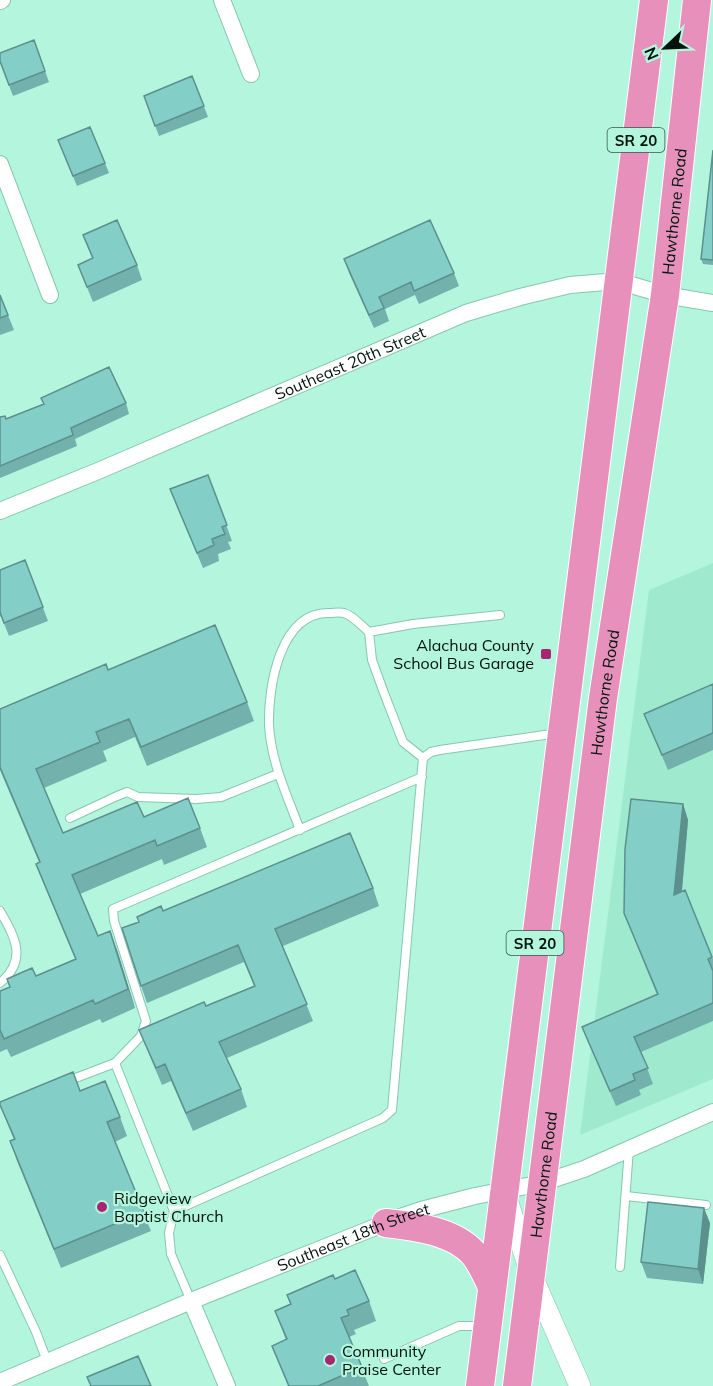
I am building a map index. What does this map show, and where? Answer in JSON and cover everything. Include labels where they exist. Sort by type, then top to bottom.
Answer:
[{"type":"highway","name":"SR 20","points":[[480,1386],[654,0]]},
{"type":"highway","name":"Hawthorne Road","points":[[517,1386],[603,698],[665,295],[697,0]]},
{"type":"highway","points":[[386,1223],[433,1230],[451,1238],[474,1254],[492,1287]]},
{"type":"street","points":[[222,0],[251,74]]},
{"type":"street","points":[[0,164],[50,295]]},
{"type":"street","name":"Southeast 20th Street","points":[[0,511],[466,313],[520,297],[570,285],[618,281],[665,295],[713,303]]},
{"type":"street","name":"Southeast 18th Street","points":[[0,1382],[190,1301],[386,1223],[421,1210],[475,1196],[542,1183],[584,1169],[713,1112]]},
{"type":"street","points":[[504,1191],[531,1274],[580,1386]]},
{"type":"street","points":[[190,1301],[227,1386]]},
{"type":"lane","points":[[300,830],[275,765],[269,725],[271,688],[276,665],[288,639],[302,621],[321,612],[345,613],[369,632],[372,660],[400,736],[403,742],[423,758]]},
{"type":"lane","points":[[369,632],[413,624],[500,615]]},
{"type":"lane","points":[[423,758],[431,752],[440,750],[562,733]]},
{"type":"lane","points":[[174,1211],[382,1118],[392,1110],[423,758]]},
{"type":"lane","points":[[70,818],[127,792],[138,797],[196,799],[221,797],[278,774]]},
{"type":"lane","points":[[52,1086],[115,1063],[141,1036],[146,1021],[114,921],[114,909],[422,777]]},
{"type":"lane","points":[[0,911],[10,927],[18,952],[10,975],[0,983]]},
{"type":"lane","points":[[115,1063],[174,1211],[169,1233],[171,1254],[190,1301]]},
{"type":"lane","points":[[620,1267],[629,1149]]},
{"type":"lane","points":[[626,1196],[706,1205]]},
{"type":"lane","points":[[0,1255],[47,1361]]},
{"type":"lane","points":[[384,1359],[459,1326],[487,1326]]},
{"type":"shaded area","points":[[713,563],[713,1079],[580,1135],[649,590]]},
{"type":"building","points":[[34,40],[45,71],[9,85],[0,61],[0,53]]},
{"type":"building","points":[[192,76],[204,106],[155,126],[144,96]]},
{"type":"building","points":[[90,127],[105,163],[73,176],[58,140]]},
{"type":"building","points":[[713,150],[713,260],[701,259]]},
{"type":"building","points":[[117,220],[137,265],[87,287],[78,265],[93,258],[83,235]]},
{"type":"building","points":[[430,220],[454,273],[414,291],[411,282],[379,297],[384,308],[369,315],[344,259]]},
{"type":"building","points":[[0,295],[8,315],[0,318]]},
{"type":"building","points":[[109,367],[126,403],[71,428],[73,435],[0,466],[0,417],[5,416],[6,419],[44,404],[41,398]]},
{"type":"building","points":[[208,475],[227,525],[222,527],[225,534],[212,539],[214,545],[197,553],[170,489]]},
{"type":"building","points":[[25,560],[43,607],[4,623],[0,612],[0,570]]},
{"type":"building","points":[[215,625],[247,702],[141,747],[129,719],[96,732],[100,742],[36,769],[63,833],[137,802],[144,817],[188,798],[200,828],[157,846],[155,840],[72,875],[98,936],[110,931],[128,989],[95,1004],[93,1000],[4,1039],[0,1030],[0,991],[10,987],[7,979],[32,968],[36,976],[76,959],[36,864],[40,862],[0,767],[0,709],[106,664],[108,670]]},
{"type":"building","points":[[713,684],[713,733],[662,755],[644,714]]},
{"type":"building","points":[[631,799],[683,804],[674,895],[685,890],[712,957],[708,959],[713,971],[713,1003],[634,1037],[648,1068],[633,1074],[635,1080],[610,1091],[582,1027],[658,994],[624,913],[625,849]]},
{"type":"building","points":[[350,833],[373,888],[275,929],[307,1004],[219,1042],[241,1089],[186,1113],[165,1064],[156,1068],[139,1030],[204,1002],[206,1006],[255,986],[238,945],[141,986],[122,928],[139,922],[137,917],[161,906],[163,911]]},
{"type":"building","points":[[73,1072],[80,1091],[105,1081],[120,1117],[107,1122],[144,1212],[54,1249],[10,1141],[15,1139],[0,1102]]},
{"type":"building","points":[[648,1202],[704,1208],[698,1269],[641,1262]]},
{"type":"building","points":[[355,1270],[369,1301],[347,1310],[349,1315],[341,1318],[362,1367],[318,1386],[289,1386],[272,1346],[287,1339],[275,1311],[291,1304],[287,1295],[333,1275],[335,1279]]},
{"type":"building","points":[[138,1356],[151,1386],[91,1386],[87,1377]]},
{"type":"place","name":"Alachua County School Bus Garage","points":[[546,654]]},
{"type":"place","name":"Ridgeview Baptist Church","points":[[102,1207]]},
{"type":"place","name":"Community Praise Center","points":[[330,1360]]}]
